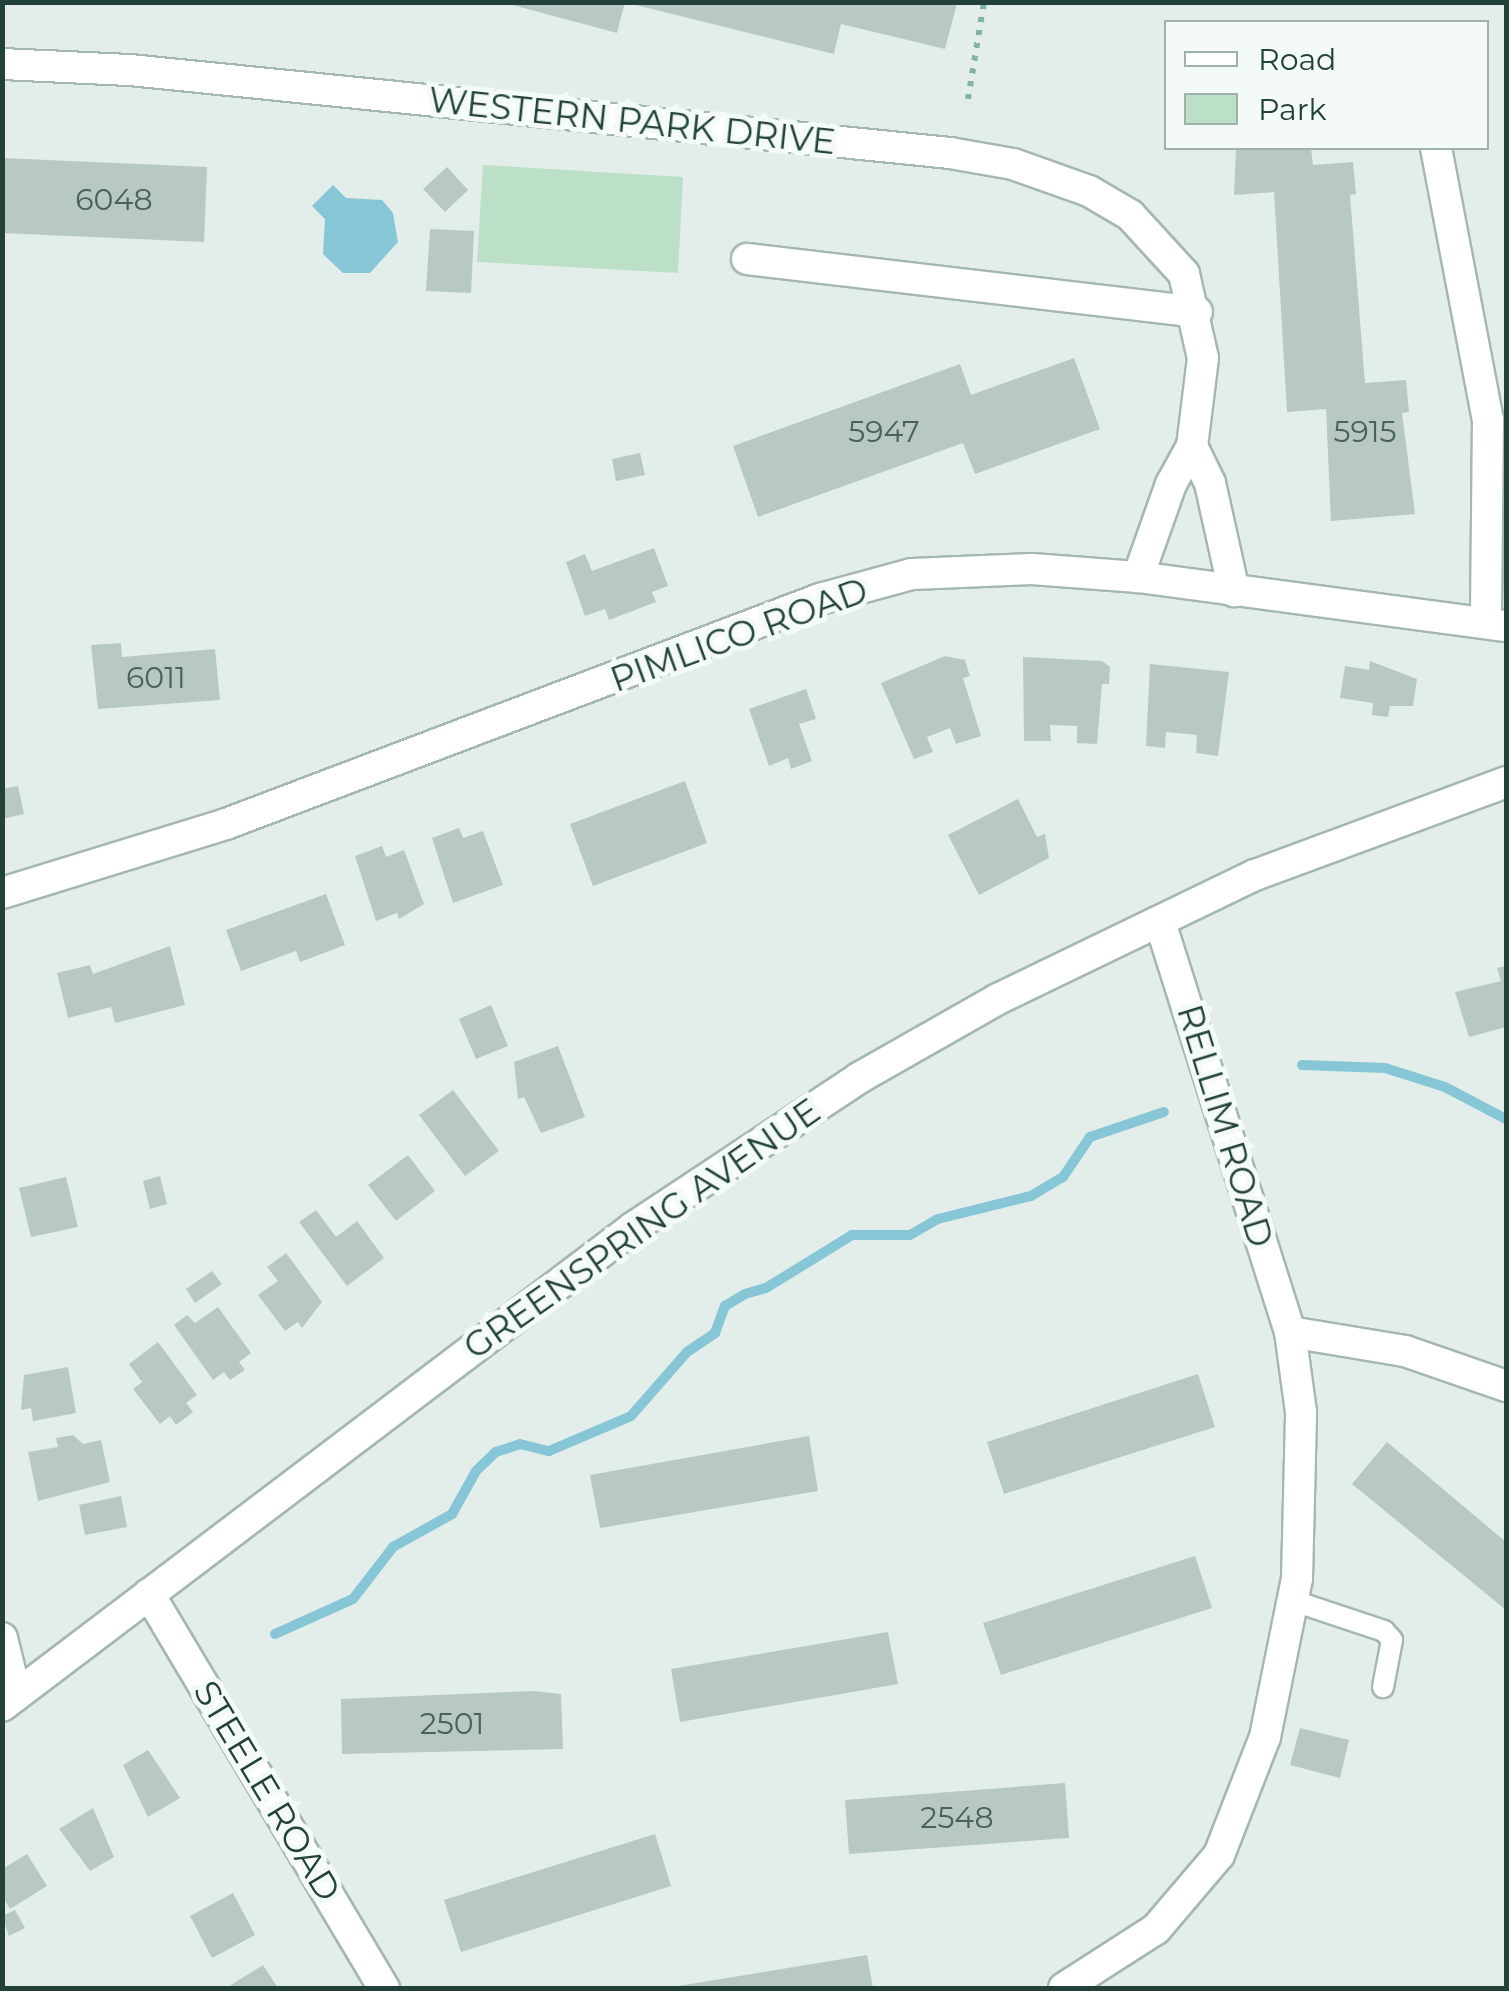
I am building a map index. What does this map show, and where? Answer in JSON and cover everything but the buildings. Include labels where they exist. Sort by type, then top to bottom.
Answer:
[{"type":"street","name":"WESTERN PARK DRIVE","points":[[2,64],[130,70],[990,159],[1066,180],[1130,216],[1184,274],[1197,312],[1203,358],[1192,446],[1171,484],[1138,577]]},
{"type":"street","points":[[1436,150],[1488,420],[1496,624]]},
{"type":"street","points":[[747,259],[1197,312]]},
{"type":"street","points":[[1192,446],[1210,482],[1234,591]]},
{"type":"street","name":"PIMLICO ROAD","points":[[2,893],[226,824],[820,599],[912,574],[1032,569],[1138,577],[1496,624]]},
{"type":"street","name":"GREENSPRING AVENUE","points":[[9,1701],[738,1153],[998,999],[1160,920],[1366,829],[1506,782]]},
{"type":"street","name":"RELLIM ROAD","points":[[1064,1988],[1156,1929],[1219,1855],[1265,1736],[1294,1601],[1303,1476],[1290,1332],[1160,920]]},
{"type":"street","points":[[1290,1332],[1405,1351],[1506,1386]]},
{"type":"street","name":"STEELE ROAD","points":[[149,1594],[384,1988]]},
{"type":"street","points":[[2,1638],[9,1701]]},
{"type":"lane","points":[[1294,1601],[1384,1631],[1392,1640],[1383,1686]]},
{"type":"path","points":[[968,99],[984,2]]},
{"type":"green space","points":[[483,165],[683,177],[678,273],[477,262]]},
{"type":"water","points":[[333,185],[346,198],[382,200],[393,213],[398,242],[370,273],[343,273],[323,254],[325,219],[312,206]]},
{"type":"waterway","points":[[1302,1065],[1385,1068],[1445,1087],[1506,1119]]},
{"type":"waterway","points":[[275,1634],[353,1599],[393,1547],[452,1514],[476,1471],[496,1452],[520,1444],[549,1451],[631,1416],[687,1352],[715,1333],[725,1306],[745,1294],[766,1288],[852,1235],[910,1235],[938,1219],[1031,1196],[1063,1177],[1090,1137],[1164,1112]]}]
